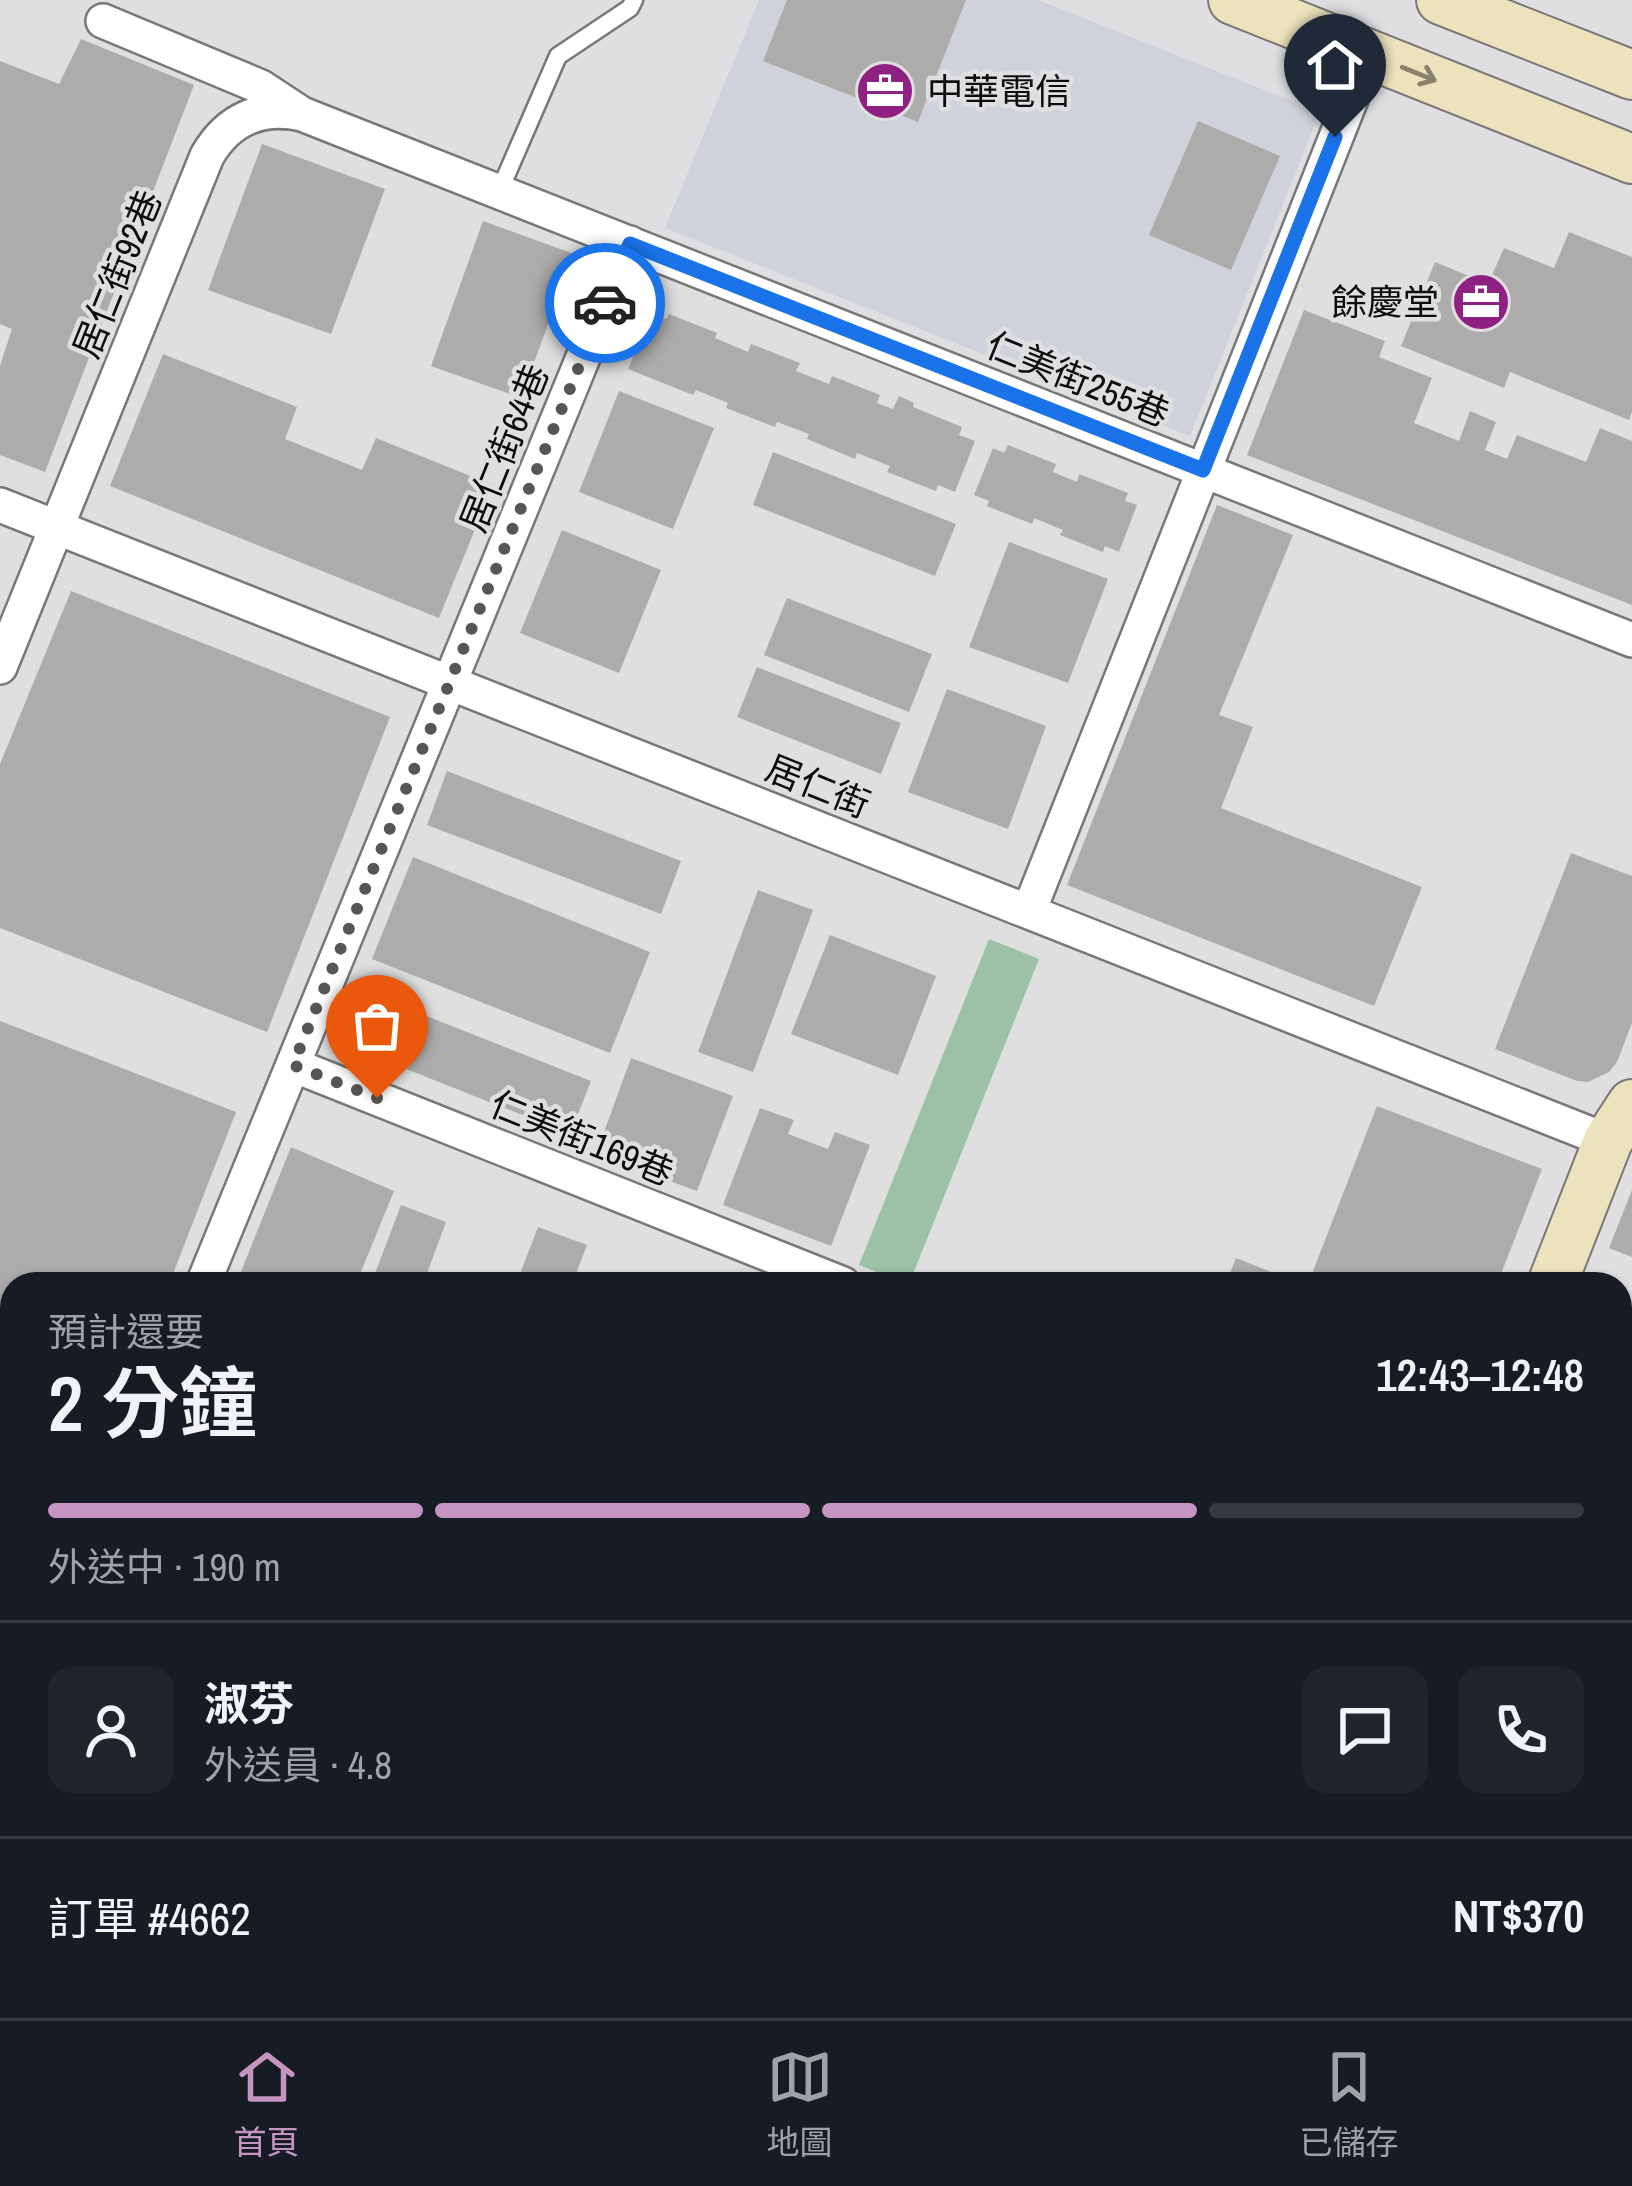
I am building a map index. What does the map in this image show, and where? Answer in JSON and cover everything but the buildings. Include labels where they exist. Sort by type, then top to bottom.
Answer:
[{"type":"street","points":[[1233,0],[1632,159]]},
{"type":"street","points":[[1441,0],[1630,67]]},
{"type":"street","name":"居仁街92巷","points":[[103,21],[261,87],[302,114],[630,244]]},
{"type":"street","points":[[1029,911],[1369,54]]},
{"type":"street","name":"居仁街92巷","points":[[0,667],[215,141],[254,114],[269,110],[302,114]]},
{"type":"street","name":"仁美街255巷","points":[[630,244],[1632,640]]},
{"type":"street","name":"居仁街64巷","points":[[208,1272],[630,244]]},
{"type":"street","name":"居仁街","points":[[0,505],[1029,911],[1620,1122]]},
{"type":"street","name":"仁美街169巷","points":[[293,1065],[813,1272]]},
{"type":"street","points":[[1557,1272],[1620,1122]]},
{"type":"lane","points":[[499,192],[559,56],[630,8],[634,0]]},
{"type":"shaded area","points":[[759,0],[1038,0],[1320,112],[1190,436],[665,228]]},
{"type":"green space","points":[[989,939],[1039,959],[914,1272],[876,1272],[859,1265]]},
{"type":"way so far","points":[[377,1098],[293,1065],[605,303]]},
{"type":"place","name":"中華電信","points":[[885,91]]},
{"type":"place","name":"餘慶堂","points":[[1481,302]]},
{"type":"route","points":[[605,303],[630,244],[1203,470],[1335,137]]}]
